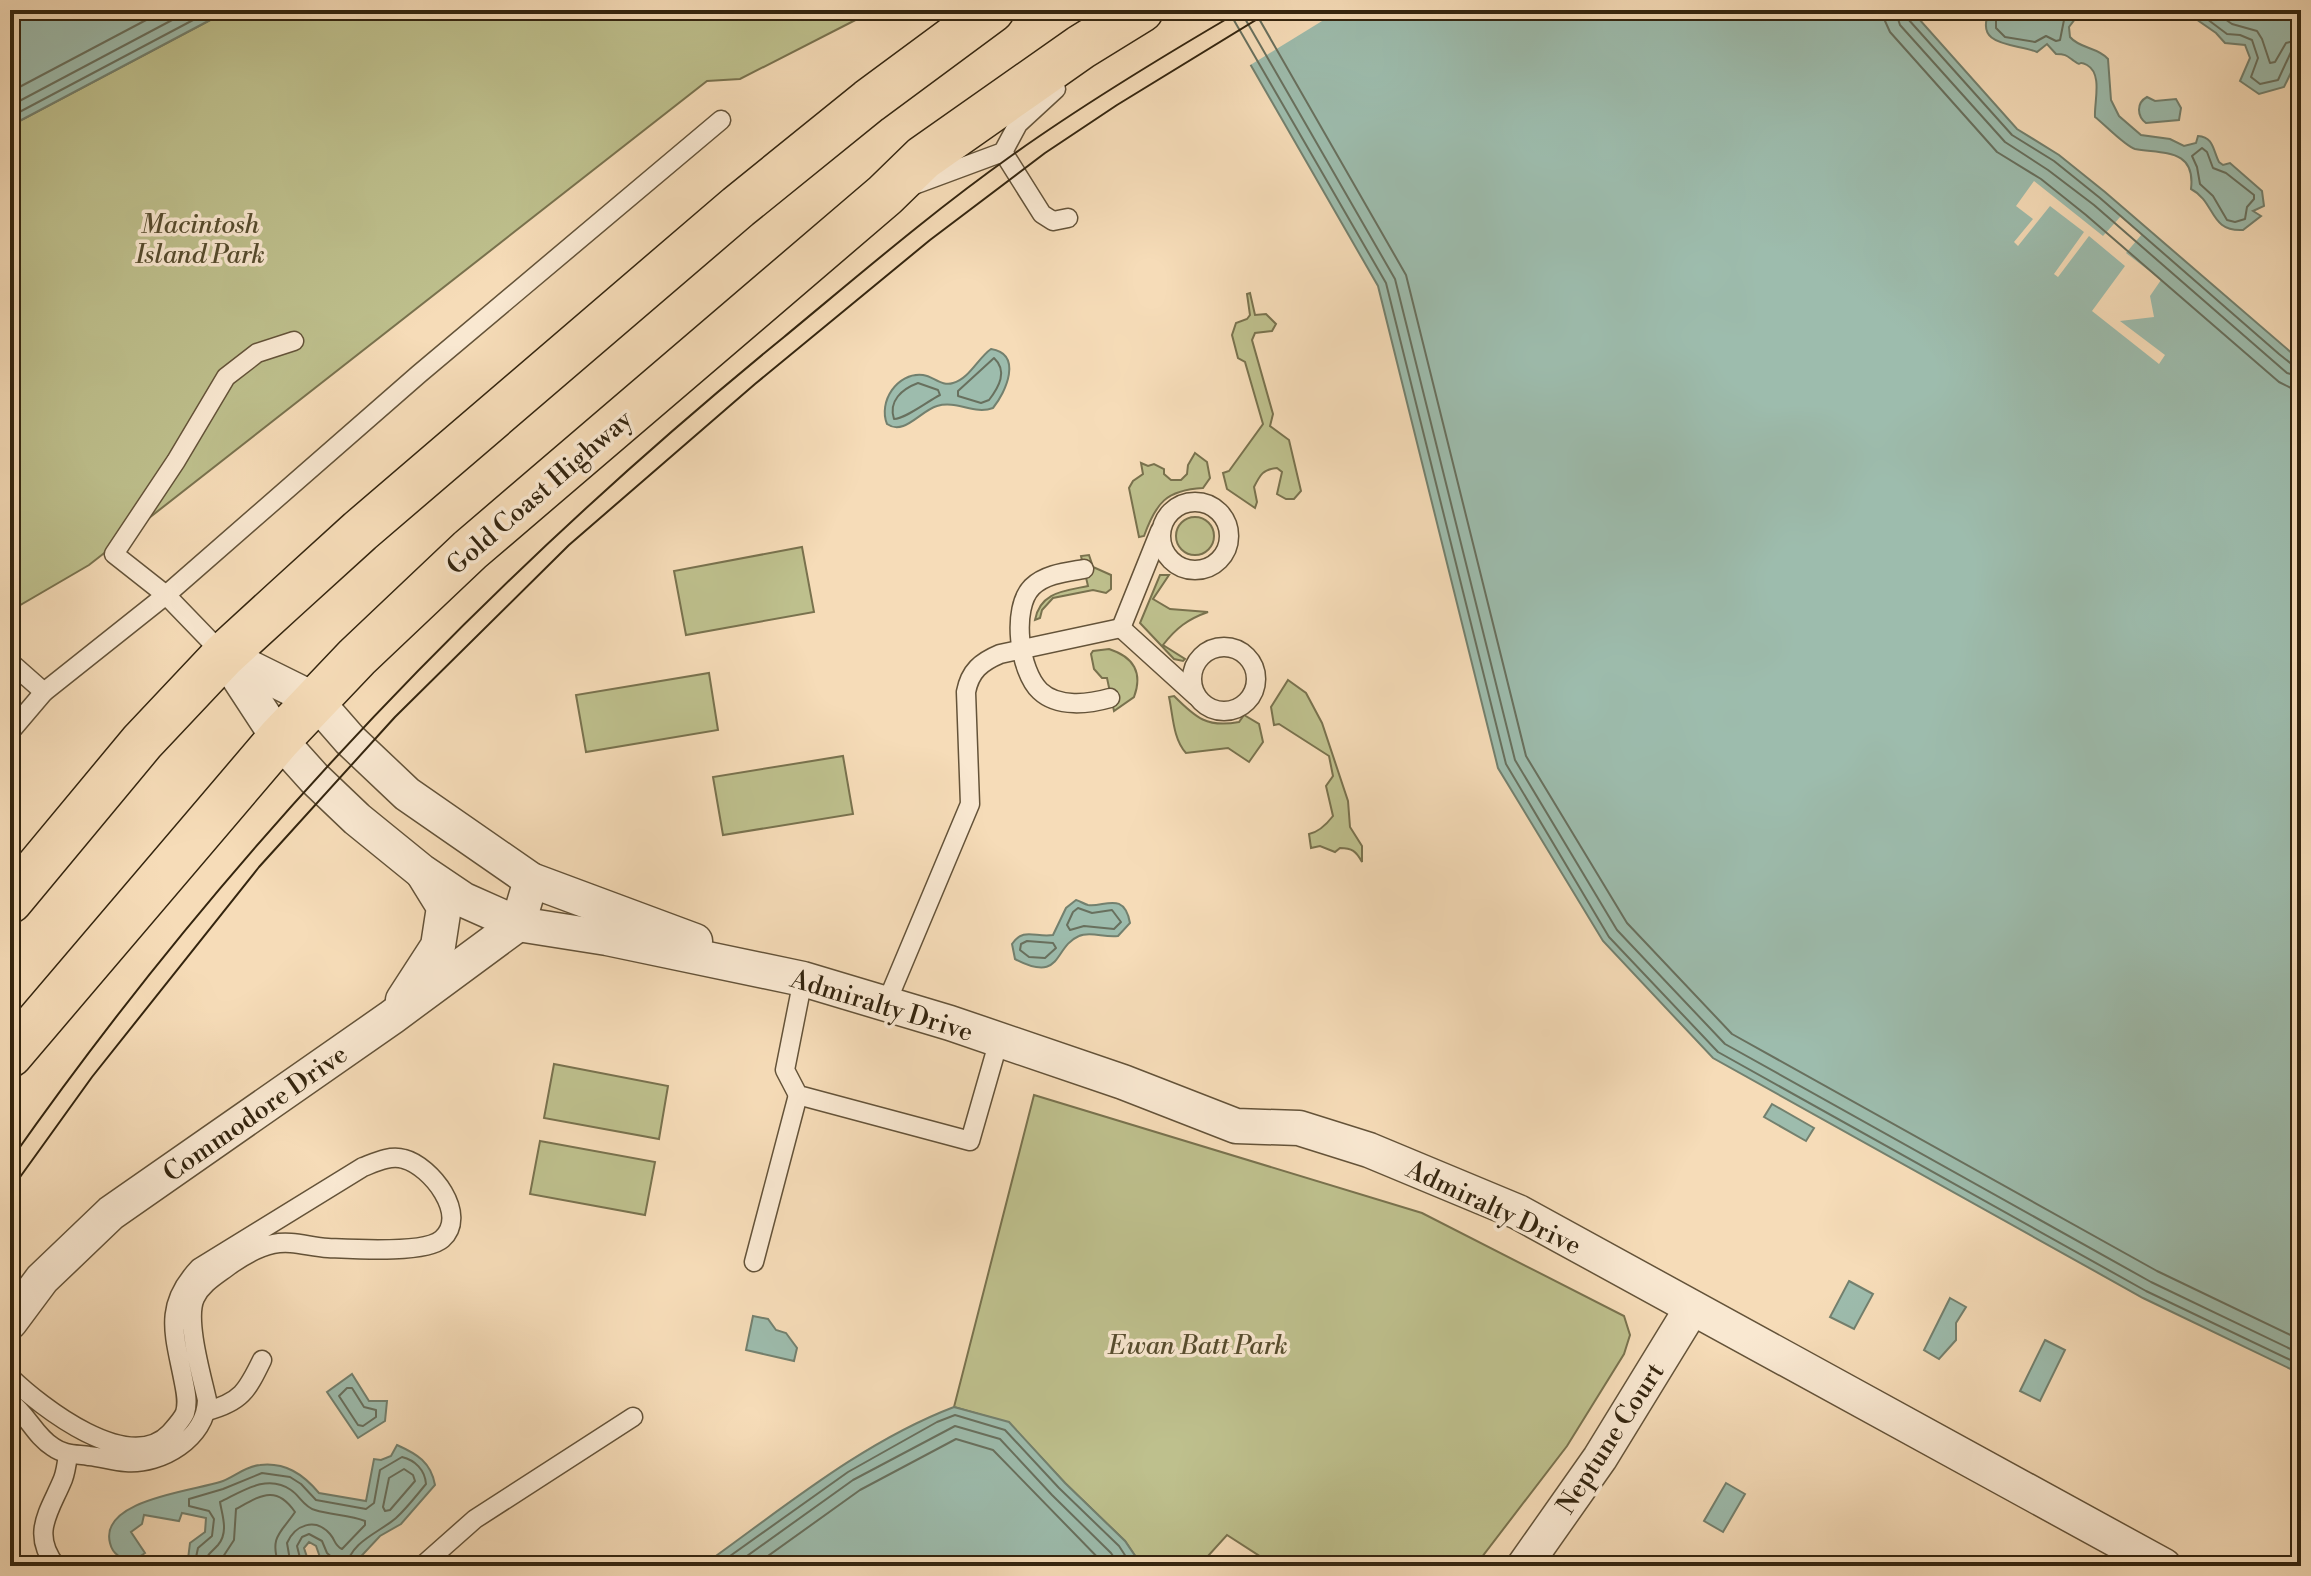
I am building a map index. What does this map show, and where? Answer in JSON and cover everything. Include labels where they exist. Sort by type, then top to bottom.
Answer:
[{"type":"highway","points":[[10,901],[142,742],[224,655],[360,531],[738,207],[869,101],[992,10]]},
{"type":"highway","name":"Gold Coast Highway","points":[[10,1055],[279,739],[315,700],[470,550],[885,195],[923,158],[1081,47],[1141,10]]},
{"type":"street","points":[[224,655],[315,700]]},
{"type":"street","name":"Admiralty Drive","points":[[224,655],[279,739],[343,807],[421,871],[464,900],[518,924],[607,938],[789,976],[999,1040],[1123,1082],[1236,1126],[1299,1128],[1369,1150],[1518,1212],[2164,1566]]},
{"type":"street","name":"Admiralty Drive","points":[[315,700],[350,740],[407,794],[531,880],[789,976]]},
{"type":"street","points":[[392,1017],[438,946],[444,907],[421,871]]},
{"type":"street","points":[[518,924],[531,880]]},
{"type":"street","name":"Commodore Drive","points":[[10,1322],[42,1279],[111,1213],[392,1017],[518,924]]},
{"type":"street","name":"Neptune Court","points":[[1524,1566],[1600,1458],[1692,1308]]},
{"type":"lane","points":[[885,195],[1003,152],[1018,124],[1075,75],[1081,47]]},
{"type":"lane","points":[[10,732],[44,692],[166,595],[407,384],[721,120]]},
{"type":"lane","points":[[1003,152],[1042,214],[1053,221],[1068,218]]},
{"type":"lane","points":[[224,655],[166,595],[114,554],[176,461],[226,377],[257,353],[294,341]]},
{"type":"lane","points":[[1121,628],[1163,524]]},
{"type":"lane","points":[[1084,569],[1042,580],[1031,588],[1021,612],[1022,649],[1030,675],[1040,691],[1072,703],[1092,703],[1110,698]]},
{"type":"lane","points":[[886,1004],[970,804],[968,678],[987,659],[1121,628]]},
{"type":"lane","points":[[1121,628],[1202,702]]},
{"type":"lane","points":[[10,662],[44,692]]},
{"type":"lane","points":[[754,1262],[798,1095],[785,1070],[789,976]]},
{"type":"lane","points":[[798,1095],[970,1141],[999,1040]]},
{"type":"lane","points":[[10,1377],[29,1395],[66,1421],[121,1447],[136,1447],[165,1438],[185,1415],[187,1399],[174,1331],[177,1296],[199,1268],[363,1167],[384,1158],[404,1159],[422,1168],[437,1182],[452,1216],[450,1228],[441,1240],[424,1246],[325,1248],[273,1244],[235,1261],[200,1289],[193,1302],[193,1324],[207,1411],[180,1446],[163,1456],[127,1462],[68,1454],[41,1438],[10,1402]]},
{"type":"lane","points":[[207,1411],[228,1406],[238,1399],[250,1386],[262,1360]]},
{"type":"lane","points":[[422,1566],[475,1519],[633,1417]]},
{"type":"lane","points":[[56,1566],[48,1555],[42,1529],[64,1477],[68,1454]]},
{"type":"green space","name":"Macintosh Island Park","points":[[229,10],[875,10],[740,79],[707,81],[89,565],[10,611],[10,126]]},
{"type":"green space","points":[[1250,293],[1255,315],[1266,314],[1276,324],[1272,331],[1255,333],[1252,340],[1273,414],[1270,426],[1289,440],[1301,491],[1294,499],[1277,494],[1282,472],[1277,468],[1265,471],[1254,487],[1255,508],[1227,489],[1223,473],[1229,471],[1263,424],[1245,362],[1238,358],[1232,335],[1236,323],[1250,315],[1247,294]]},
{"type":"green space","points":[[1195,453],[1207,462],[1210,478],[1203,488],[1180,492],[1164,500],[1144,536],[1139,537],[1129,488],[1143,474],[1141,463],[1148,466],[1154,464],[1164,469],[1164,474],[1171,480],[1181,480],[1187,474]]},
{"type":"green space","points":[[1195,517],[1208,523],[1214,536],[1208,549],[1195,555],[1182,549],[1176,536],[1182,523]]},
{"type":"green space","points":[[802,547],[814,612],[686,635],[674,571]]},
{"type":"green space","points":[[1089,555],[1093,567],[1111,575],[1111,589],[1106,593],[1093,590],[1053,598],[1042,610],[1040,618],[1035,620],[1042,604],[1054,594],[1088,586],[1081,556]]},
{"type":"green space","points":[[1160,575],[1169,575],[1153,599],[1170,609],[1208,612],[1183,625],[1163,645],[1185,659],[1183,661],[1174,659],[1140,623]]},
{"type":"green space","points":[[1109,649],[1125,656],[1137,673],[1134,697],[1114,711],[1107,678],[1102,678],[1094,669],[1091,654]]},
{"type":"green space","points":[[709,673],[718,730],[586,752],[576,695]]},
{"type":"green space","points":[[1288,680],[1306,693],[1322,723],[1348,801],[1350,827],[1362,846],[1362,862],[1356,853],[1348,849],[1340,848],[1335,852],[1320,846],[1311,848],[1309,834],[1322,828],[1333,816],[1326,786],[1333,776],[1329,756],[1279,724],[1274,725],[1271,707]]},
{"type":"green space","points":[[1174,696],[1189,710],[1210,722],[1239,722],[1244,715],[1259,724],[1263,742],[1249,762],[1228,748],[1186,753],[1178,741],[1174,726],[1169,697]]},
{"type":"green space","points":[[843,756],[853,814],[723,835],[713,777]]},
{"type":"green space","points":[[554,1064],[668,1086],[659,1139],[544,1118]]},
{"type":"green space","name":"Ewan Batt Park","points":[[1034,1095],[1422,1213],[1624,1316],[1630,1335],[1624,1354],[1567,1446],[1475,1566],[1275,1566],[1227,1535],[1199,1566],[1142,1566],[1125,1541],[1009,1423],[954,1407]]},
{"type":"green space","points":[[540,1141],[655,1162],[645,1215],[530,1194]]},
{"type":"water","points":[[10,10],[229,10],[10,126]]},
{"type":"water","points":[[1219,10],[1911,10],[2017,129],[2059,155],[2105,192],[2301,361],[2301,1374],[2143,1298],[1713,1058],[1603,941],[1498,768],[1378,286]]},
{"type":"water","points":[[1990,10],[2072,10],[2075,19],[2069,27],[2070,37],[2108,59],[2111,100],[2119,116],[2141,135],[2170,139],[2184,146],[2196,143],[2198,136],[2207,139],[2219,162],[2223,165],[2230,163],[2262,191],[2264,206],[2253,211],[2261,216],[2243,230],[2224,226],[2205,201],[2191,189],[2191,176],[2183,160],[2166,153],[2135,149],[2095,117],[2096,81],[2092,69],[2056,54],[2047,44],[2037,52],[1992,38],[1986,22]]},
{"type":"water","points":[[2183,10],[2301,10],[2301,52],[2284,87],[2259,94],[2240,81],[2250,58],[2245,45],[2225,43]]},
{"type":"water","points":[[2147,97],[2155,101],[2176,99],[2181,108],[2179,120],[2146,123],[2139,110]]},
{"type":"water","points":[[991,349],[1001,352],[1009,366],[1007,384],[993,408],[979,410],[952,405],[937,406],[906,425],[893,427],[887,424],[885,407],[898,383],[914,375],[927,376],[945,384],[959,381]]},
{"type":"water","points":[[1076,900],[1088,905],[1118,904],[1127,913],[1130,923],[1118,936],[1079,936],[1049,966],[1030,966],[1015,959],[1012,944],[1016,939],[1025,934],[1053,935],[1066,908]]},
{"type":"water","points":[[1772,1104],[1814,1128],[1806,1141],[1764,1117]]},
{"type":"water","points":[[1849,1281],[1873,1294],[1854,1329],[1830,1317]]},
{"type":"water","points":[[1950,1298],[1966,1307],[1956,1323],[1956,1340],[1939,1359],[1924,1350]]},
{"type":"water","points":[[753,1316],[768,1319],[776,1330],[786,1333],[797,1348],[794,1361],[746,1350]]},
{"type":"water","points":[[2045,1340],[2065,1350],[2040,1401],[2020,1391]]},
{"type":"water","points":[[352,1374],[369,1401],[387,1401],[385,1421],[358,1438],[327,1392]]},
{"type":"water","points":[[954,1407],[1009,1422],[1065,1483],[1125,1541],[1142,1566],[702,1566],[855,1458]]},
{"type":"water","points":[[397,1445],[422,1460],[430,1470],[435,1485],[401,1524],[380,1536],[352,1566],[337,1566],[321,1560],[316,1546],[309,1542],[304,1548],[310,1566],[174,1566],[188,1559],[190,1543],[205,1532],[206,1518],[182,1513],[179,1521],[144,1515],[142,1524],[131,1532],[145,1553],[133,1561],[118,1556],[111,1547],[110,1528],[133,1507],[220,1482],[255,1466],[278,1465],[300,1475],[319,1493],[366,1501],[374,1459],[391,1456]]},
{"type":"water","points":[[1726,1483],[1745,1494],[1723,1532],[1704,1521]]},
{"type":"pier","points":[[1215,10],[1340,10],[1247,67]]},
{"type":"pier","points":[[2034,181],[2103,236],[2121,216],[2142,234],[2126,253],[2161,280],[2150,296],[2154,317],[2120,321],[2165,355],[2159,364],[2092,311],[2125,266],[2089,236],[2058,277],[2054,274],[2084,232],[2050,206],[2018,246],[2014,242],[2033,219],[2016,206]]},
{"type":"tram line","points":[[10,1161],[94,1046],[273,827],[368,722],[467,621],[570,523],[675,429],[953,199],[1067,117],[1242,10]]},
{"type":"tram line","points":[[10,1191],[92,1077],[259,867],[395,717],[569,545],[755,384],[930,240],[1045,153],[1272,10]]}]
